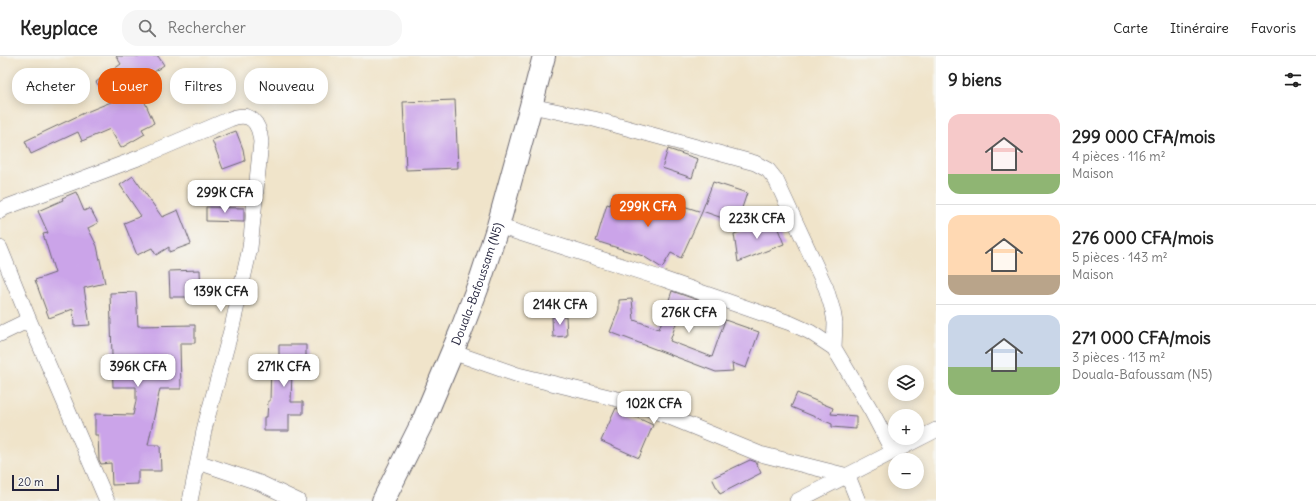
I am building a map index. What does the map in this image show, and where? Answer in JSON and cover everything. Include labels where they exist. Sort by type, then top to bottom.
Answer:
[{"type":"highway","name":"Douala-Bafoussam (N5)","points":[[389,499],[452,352],[480,281],[498,226],[532,106],[544,56]]},
{"type":"street","points":[[532,106],[601,121],[755,163],[768,170],[776,180],[787,201],[826,288],[835,323],[834,348]]},
{"type":"street","points":[[0,211],[4,208],[141,157],[230,119],[239,116],[249,117],[255,121],[260,131],[262,142],[250,248],[232,327],[205,426],[190,501]]},
{"type":"street","points":[[498,226],[663,279],[790,323],[810,332],[834,348],[872,412],[893,452]]},
{"type":"street","points":[[0,248],[29,320],[107,501]]},
{"type":"street","points":[[0,334],[29,320]]},
{"type":"street","points":[[452,352],[518,375],[638,404],[760,454],[848,476]]},
{"type":"street","points":[[797,501],[936,430]]},
{"type":"street","points":[[198,462],[260,483],[298,501]]},
{"type":"street","points":[[848,476],[858,501]]},
{"type":"building","points":[[116,56],[158,56],[164,65],[160,68],[115,68],[121,64]]},
{"type":"building","points":[[455,100],[458,168],[406,170],[403,102]]},
{"type":"building","points":[[106,104],[146,104],[154,123],[142,129],[145,134],[121,148],[110,129],[82,141],[78,132],[31,154],[25,141]]},
{"type":"building","points":[[236,131],[243,149],[245,161],[223,169],[212,140]]},
{"type":"building","points":[[668,149],[698,159],[692,178],[662,168]]},
{"type":"building","points":[[133,176],[162,217],[178,210],[191,244],[169,252],[169,247],[156,255],[152,248],[137,255],[124,223],[141,216],[120,185]]},
{"type":"building","points":[[713,182],[747,193],[737,223],[702,211]]},
{"type":"building","points":[[76,192],[84,211],[90,208],[98,223],[88,228],[97,246],[105,283],[84,288],[90,325],[74,326],[73,309],[49,318],[35,280],[55,273],[43,234],[48,233],[38,211],[63,200],[62,198]]},
{"type":"building","points":[[614,193],[652,207],[655,197],[702,212],[681,258],[671,253],[662,268],[643,256],[596,241],[607,204],[610,205]]},
{"type":"building","points":[[206,207],[244,208],[244,222],[206,221]]},
{"type":"building","points":[[774,219],[784,244],[738,262],[734,234]]},
{"type":"building","points":[[200,270],[201,297],[170,297],[169,271]]},
{"type":"building","points":[[672,291],[723,309],[719,321],[681,309],[670,341],[712,357],[725,320],[759,332],[746,368],[732,363],[733,371],[716,372],[610,332],[619,309],[619,300],[632,299],[634,320],[659,329]]},
{"type":"building","points":[[136,292],[138,326],[195,325],[195,343],[180,343],[181,389],[160,389],[148,445],[160,445],[161,471],[138,471],[138,484],[112,485],[111,463],[101,464],[99,460],[98,435],[95,435],[95,414],[133,415],[136,401],[136,387],[113,387],[110,293]]},
{"type":"building","points":[[566,316],[567,336],[553,337],[552,317]]},
{"type":"building","points":[[279,345],[306,345],[306,370],[292,370],[291,402],[303,402],[303,414],[289,414],[289,431],[264,431],[264,417],[267,417],[268,401],[270,401],[271,363],[279,363]]},
{"type":"building","points":[[797,393],[833,408],[831,414],[856,416],[856,429],[832,427],[832,424],[791,407]]},
{"type":"building","points":[[616,408],[653,425],[639,458],[601,441]]},
{"type":"building","points":[[750,460],[756,462],[761,473],[720,494],[712,478]]}]
